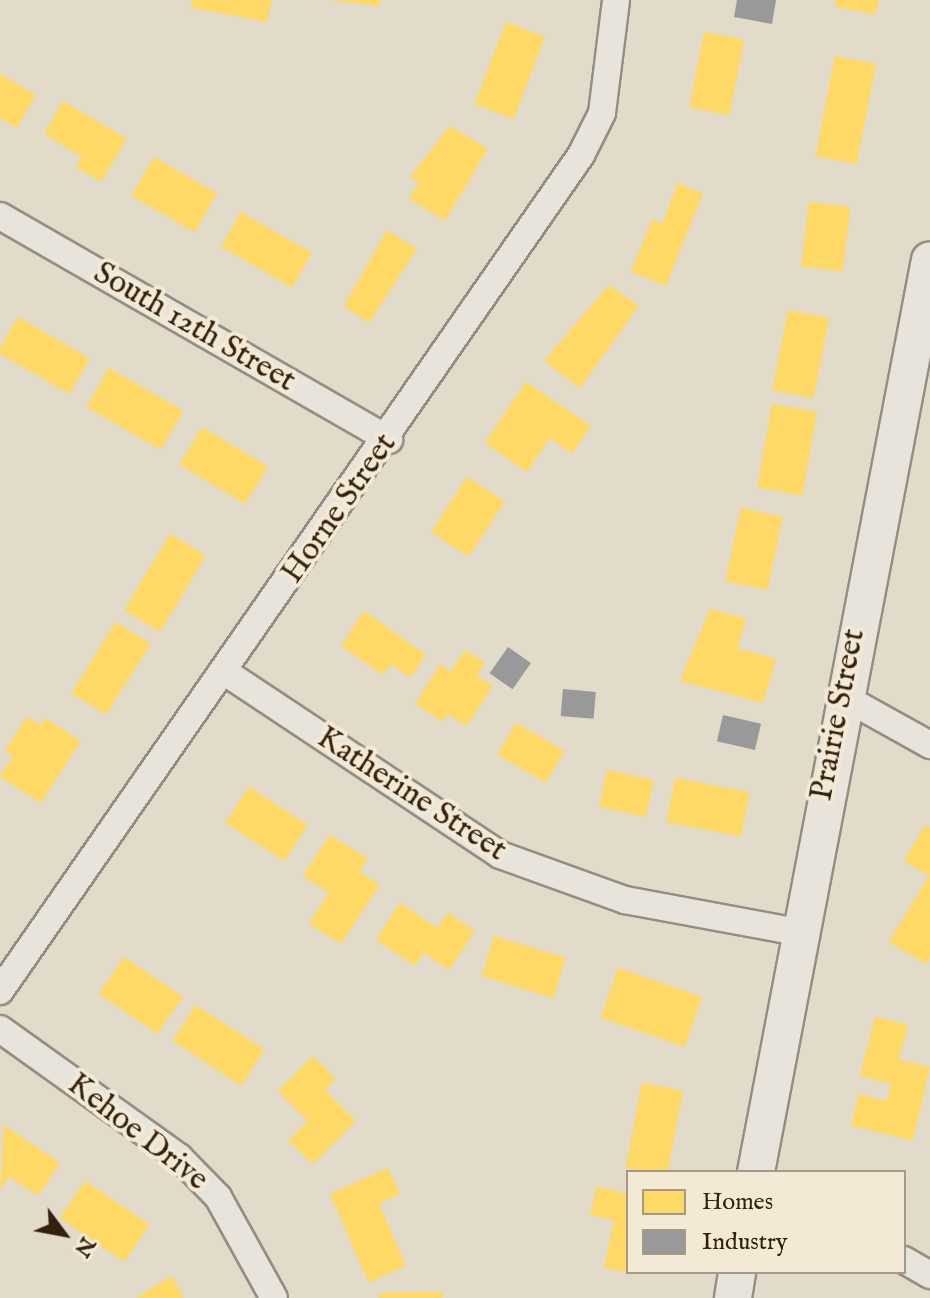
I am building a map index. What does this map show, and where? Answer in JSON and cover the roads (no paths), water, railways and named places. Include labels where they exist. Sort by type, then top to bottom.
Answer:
[{"type":"street","name":"Horne Street","points":[[0,991],[389,440],[581,155],[602,113],[616,0]]},
{"type":"street","name":"South 12th Street","points":[[0,216],[389,440]]},
{"type":"street","name":"Prairie Street","points":[[756,1170],[842,696],[930,260]]},
{"type":"street","name":"Katherine Street","points":[[225,672],[500,855],[612,897],[797,932]]},
{"type":"street","points":[[842,696],[930,745]]},
{"type":"street","name":"Kehoe Drive","points":[[0,1029],[179,1157],[218,1197],[274,1298]]},
{"type":"street","points":[[906,1261],[930,1275]]},
{"type":"street","points":[[733,1298],[737,1274]]}]
